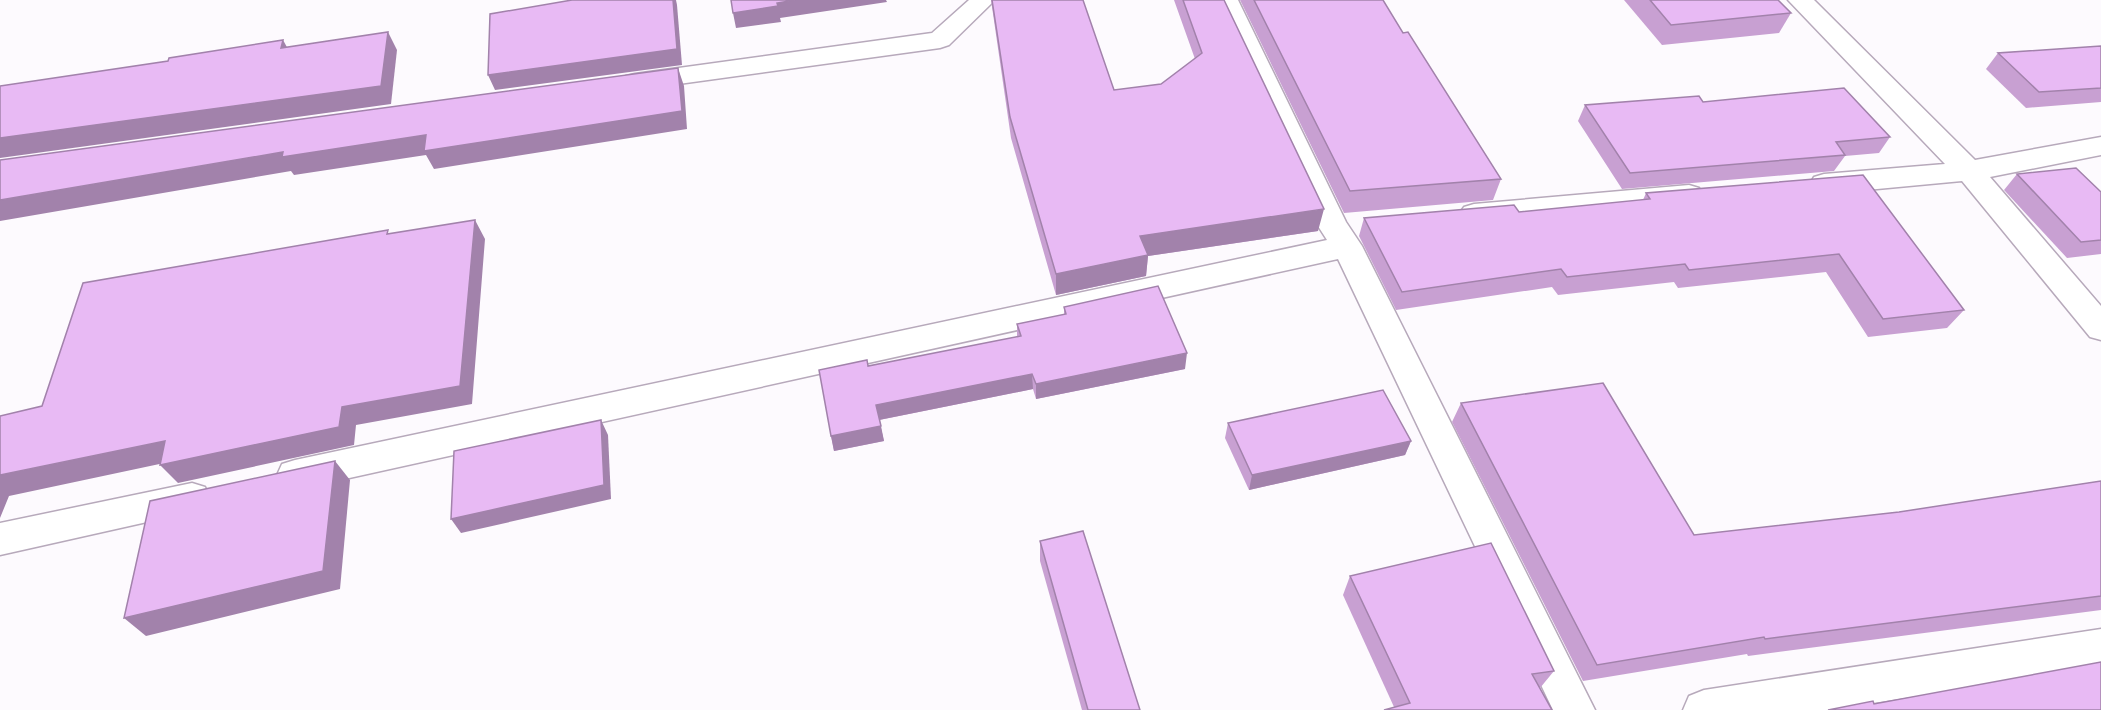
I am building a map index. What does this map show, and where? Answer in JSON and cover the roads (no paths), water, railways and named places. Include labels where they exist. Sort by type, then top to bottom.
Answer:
[{"type":"street","points":[[611,85],[940,40],[983,0]]},
{"type":"street","points":[[1226,0],[1350,231],[1574,710]]},
{"type":"street","points":[[1800,0],[1969,171],[2101,328]]},
{"type":"street","points":[[1793,186],[1969,171],[2101,146]]},
{"type":"street","points":[[1451,216],[1710,193]]},
{"type":"street","points":[[269,481],[1350,231]]},
{"type":"street","points":[[0,539],[223,491]]},
{"type":"street","points":[[1704,710],[2101,648]]}]
